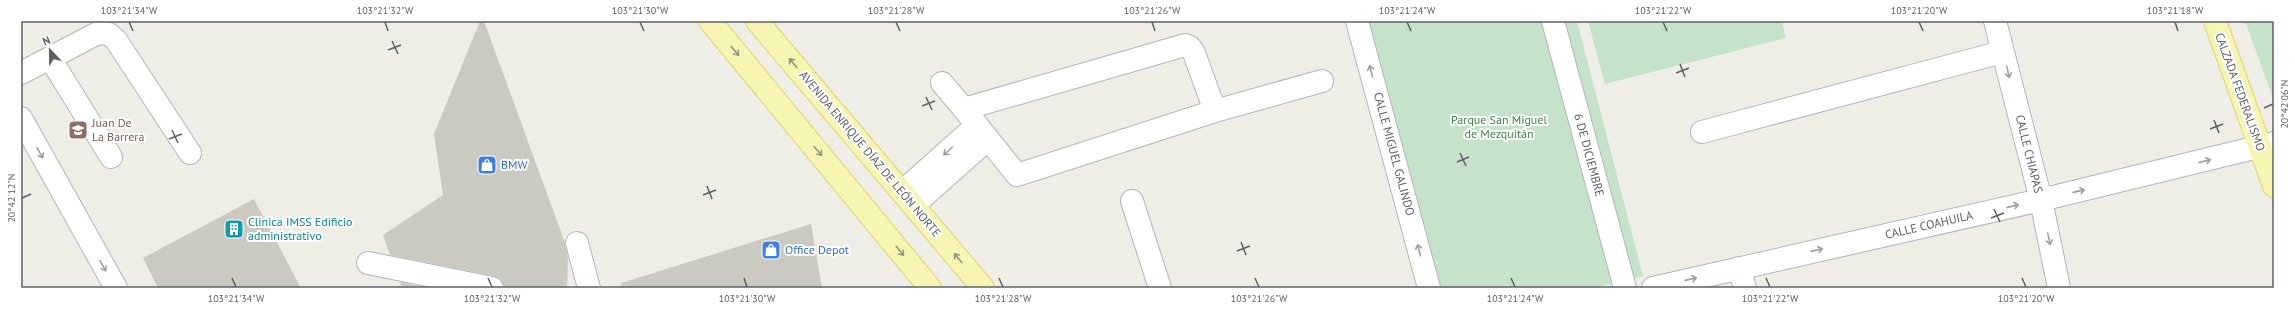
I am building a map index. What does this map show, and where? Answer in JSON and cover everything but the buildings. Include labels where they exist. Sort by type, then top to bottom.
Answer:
[{"type":"main road","points":[[710,21],[930,288]]},
{"type":"main road","name":"AVENIDA ENRIQUE DÍAZ DE LEÓN NORTE","points":[[757,21],[983,288]]},
{"type":"main road","name":"CALZADA FEDERALISMO","points":[[2215,21],[2267,145],[2274,186]]},
{"type":"street","name":"CALLE MIGUEL GALINDO","points":[[1357,21],[1429,288]]},
{"type":"street","name":"6 DE DICIEMBRE","points":[[1553,21],[1625,288]]},
{"type":"street","name":"CALLE CHIAPAS","points":[[1995,21],[2041,200],[2059,288]]},
{"type":"street","points":[[21,74],[98,33],[109,34],[116,40],[190,152]]},
{"type":"street","points":[[908,198],[976,125],[1185,45],[1190,47],[1194,53],[1215,111]]},
{"type":"street","points":[[1702,132],[2002,52]]},
{"type":"street","points":[[50,58],[110,157]]},
{"type":"street","points":[[942,83],[1016,175],[1215,111],[1322,81]]},
{"type":"street","points":[[21,118],[116,288]]},
{"type":"street","name":"CALLE COAHUILA","points":[[1653,288],[1742,278],[2041,200],[2267,145]]},
{"type":"street","points":[[1132,201],[1160,288]]},
{"type":"street","points":[[577,243],[589,288]]},
{"type":"street","points":[[368,263],[492,288]]},
{"type":"green space","name":"Parque San Miguel de Mezquitán","points":[[1364,21],[1577,21],[1643,276],[1594,288],[1440,288]]},
{"type":"green space","points":[[1588,21],[1782,21],[1786,38],[1605,84]]},
{"type":"green space","points":[[2245,21],[2274,21],[2274,98],[2273,98]]},
{"type":"place","name":"Juan De La Barrera","points":[[78,130]]},
{"type":"place","name":"BMW","points":[[487,165]]},
{"type":"place","name":"Clinica IMSS Edificio administrativo","points":[[234,229]]},
{"type":"place","name":"Office Depot","points":[[771,250]]}]
